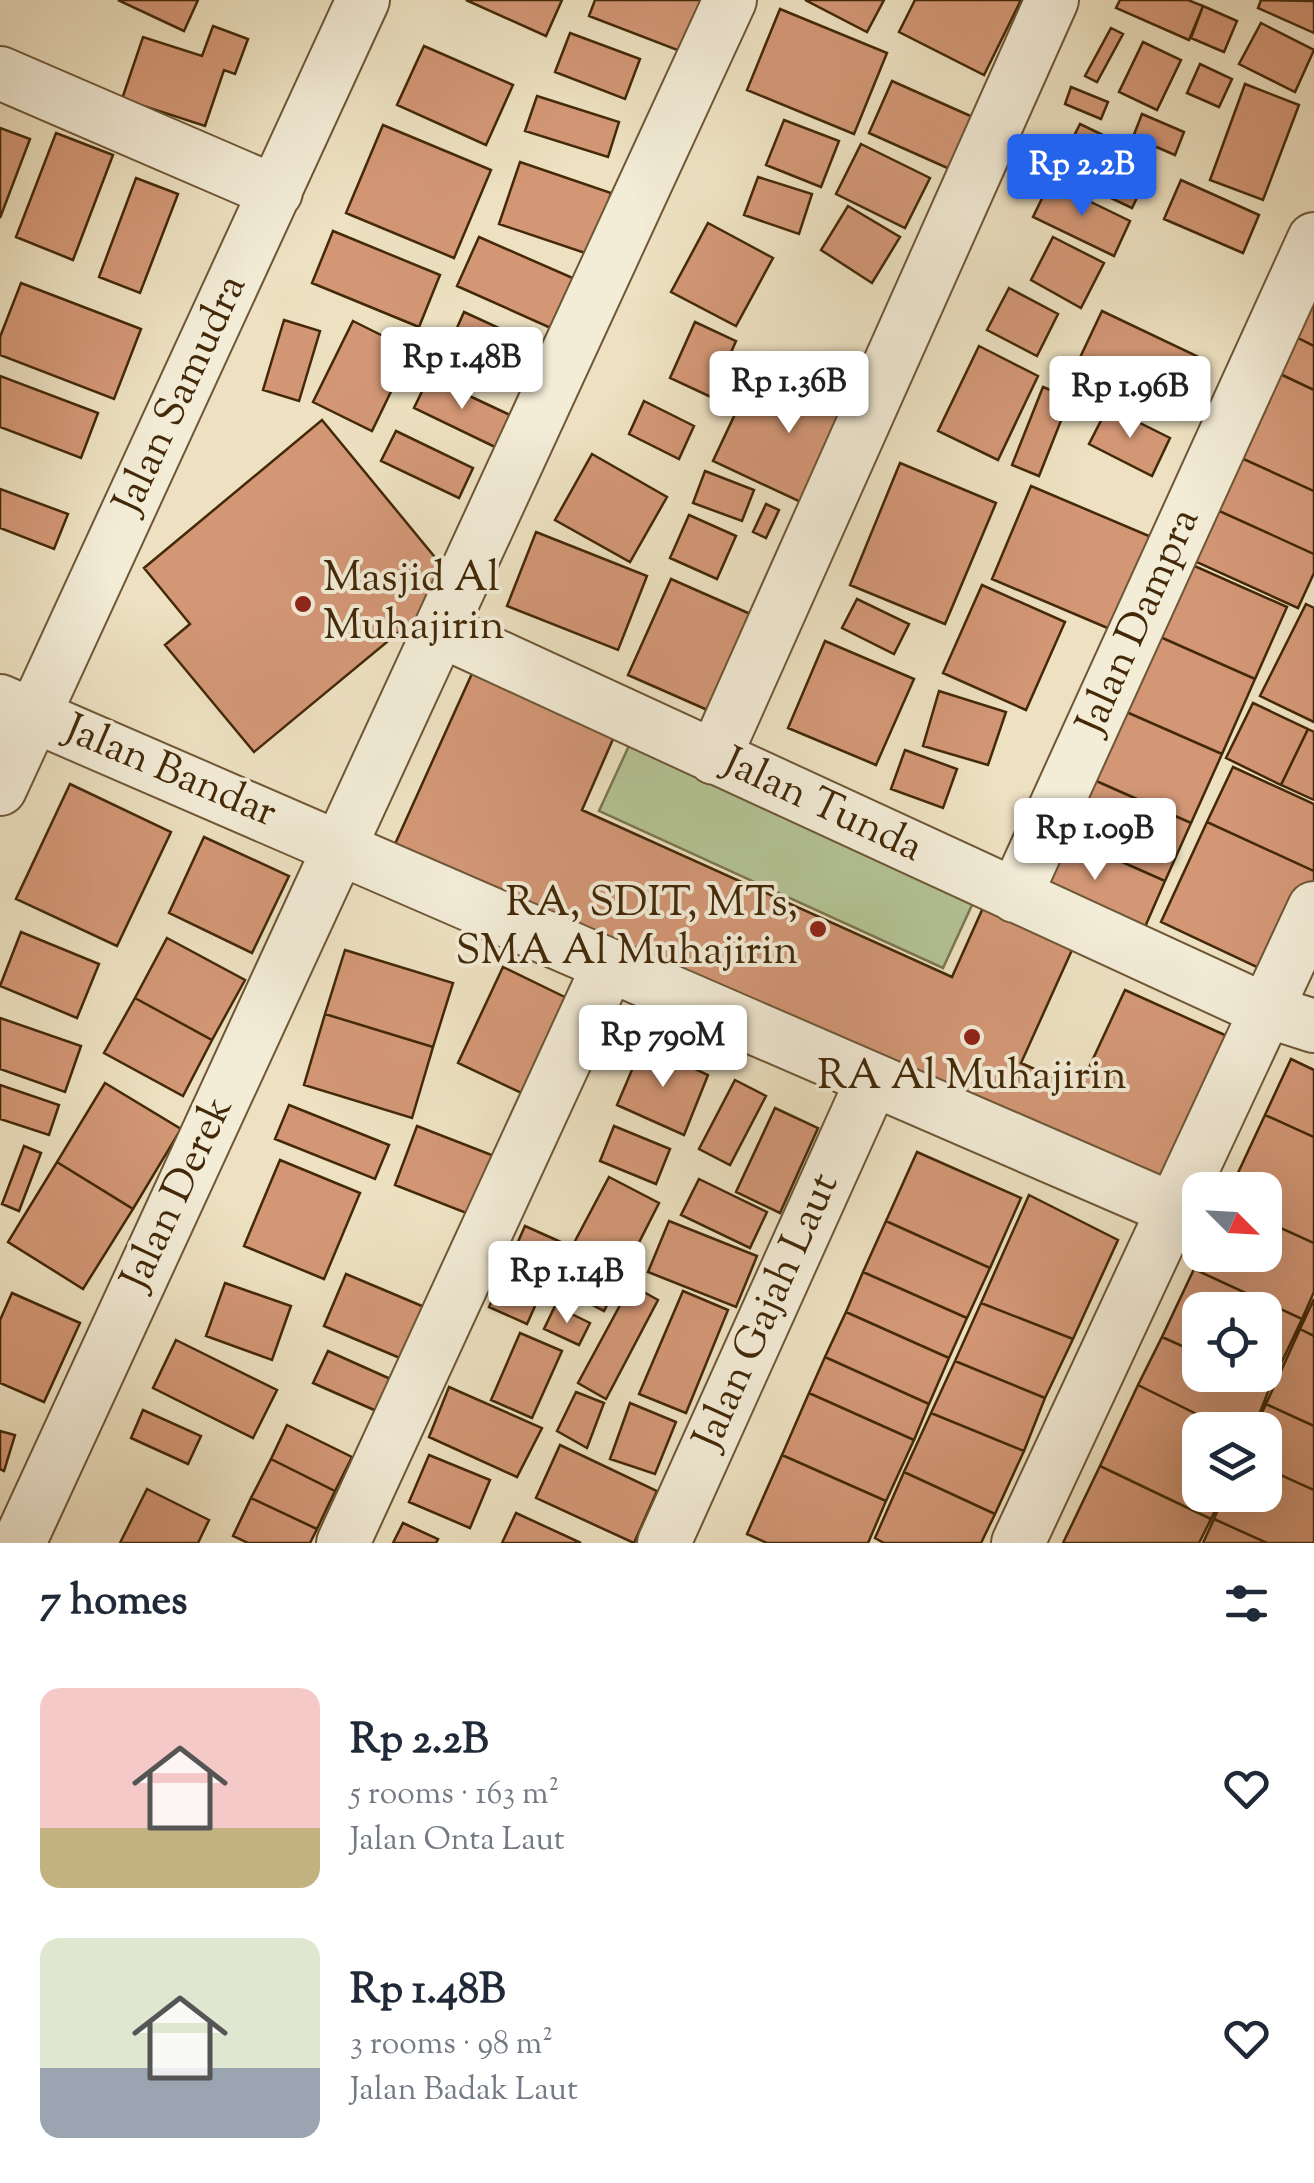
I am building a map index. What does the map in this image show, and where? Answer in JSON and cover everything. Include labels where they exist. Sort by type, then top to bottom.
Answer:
[{"type":"street","name":"Jalan Samudra","points":[[0,788],[17,708],[276,192],[364,0]]},
{"type":"street","name":"Jalan Derek","points":[[20,1543],[730,0]]},
{"type":"street","points":[[714,758],[1052,0]]},
{"type":"street","points":[[0,73],[276,192]]},
{"type":"street","name":"Jalan Dampra","points":[[1015,896],[1314,239]]},
{"type":"street","name":"Jalan Tunda","points":[[442,631],[1015,896],[1290,1018]]},
{"type":"street","name":"Jalan Bandar","points":[[17,708],[1172,1209]]},
{"type":"street","points":[[1018,1543],[1172,1209],[1290,1018],[1314,908]]},
{"type":"street","points":[[343,1543],[608,966]]},
{"type":"street","name":"Jalan Gajah Laut","points":[[664,1543],[872,1082]]},
{"type":"green space","points":[[633,737],[977,894],[943,968],[599,811]]},
{"type":"building","points":[[118,0],[198,0],[184,31]]},
{"type":"building","points":[[466,0],[562,0],[546,36]]},
{"type":"building","points":[[595,0],[706,0],[685,53],[589,16]]},
{"type":"building","points":[[805,0],[884,0],[867,32]]},
{"type":"building","points":[[915,0],[1021,0],[984,75],[899,32]]},
{"type":"building","points":[[1120,0],[1188,0],[1203,6],[1189,40],[1116,8]]},
{"type":"building","points":[[1261,0],[1314,1],[1314,33],[1258,8]]},
{"type":"building","points":[[1203,6],[1237,21],[1224,52],[1191,38]]},
{"type":"building","points":[[780,9],[887,53],[854,134],[747,90]]},
{"type":"building","points":[[1261,23],[1314,50],[1295,92],[1239,64]]},
{"type":"building","points":[[213,26],[248,39],[235,74],[224,70],[205,126],[122,99],[143,37],[202,56]]},
{"type":"building","points":[[1111,28],[1123,34],[1097,82],[1085,76]]},
{"type":"building","points":[[570,33],[640,59],[625,99],[555,72]]},
{"type":"building","points":[[1143,42],[1181,60],[1157,110],[1119,92]]},
{"type":"building","points":[[424,46],[513,85],[486,145],[397,105]]},
{"type":"building","points":[[1200,64],[1232,79],[1219,107],[1187,93]]},
{"type":"building","points":[[892,81],[975,118],[952,170],[869,133]]},
{"type":"building","points":[[1245,84],[1299,105],[1263,200],[1210,180]]},
{"type":"building","points":[[1071,87],[1108,102],[1101,119],[1065,104]]},
{"type":"building","points":[[537,96],[619,122],[608,157],[525,131]]},
{"type":"building","points":[[1142,114],[1184,132],[1175,155],[1133,137]]},
{"type":"building","points":[[784,120],[839,141],[821,187],[766,165]]},
{"type":"building","points":[[1080,124],[1155,160],[1132,208],[1056,172]]},
{"type":"building","points":[[383,125],[491,170],[454,258],[346,213]]},
{"type":"building","points":[[0,128],[30,139],[0,218]]},
{"type":"building","points":[[56,133],[113,155],[73,260],[16,237]]},
{"type":"building","points":[[861,144],[930,178],[905,228],[836,194]]},
{"type":"building","points":[[520,162],[611,193],[591,255],[499,224]]},
{"type":"building","points":[[758,177],[812,194],[799,234],[744,215]]},
{"type":"building","points":[[136,178],[178,194],[140,293],[99,277]]},
{"type":"building","points":[[1181,180],[1259,215],[1243,253],[1164,219]]},
{"type":"building","points":[[1050,182],[1130,221],[1114,256],[1033,217]]},
{"type":"building","points":[[848,206],[900,237],[872,283],[821,250]]},
{"type":"building","points":[[708,223],[773,258],[736,326],[671,292]]},
{"type":"building","points":[[333,231],[440,275],[419,327],[312,283]]},
{"type":"building","points":[[479,237],[584,283],[562,333],[457,286]]},
{"type":"building","points":[[1053,237],[1104,263],[1081,308],[1031,280]]},
{"type":"building","points":[[21,283],[141,329],[114,399],[0,355],[0,337]]},
{"type":"building","points":[[1009,288],[1058,314],[1037,356],[987,330]]},
{"type":"building","points":[[1314,294],[1314,346],[1294,336]]},
{"type":"building","points":[[1102,311],[1203,359],[1178,412],[1077,364]]},
{"type":"building","points":[[464,312],[534,344],[515,386],[445,355]]},
{"type":"building","points":[[284,320],[320,331],[299,401],[263,390]]},
{"type":"building","points":[[353,321],[411,350],[372,431],[313,402]]},
{"type":"building","points":[[695,322],[736,341],[711,397],[670,378]]},
{"type":"building","points":[[1294,336],[1314,346],[1314,390],[1278,373]]},
{"type":"building","points":[[979,346],[1038,376],[998,460],[938,431]]},
{"type":"building","points":[[760,361],[865,410],[818,510],[713,461]]},
{"type":"building","points":[[1278,373],[1314,390],[1314,491],[1239,457]]},
{"type":"building","points":[[0,376],[98,413],[81,458],[0,427]]},
{"type":"building","points":[[429,377],[510,415],[495,447],[414,408]]},
{"type":"building","points":[[1043,387],[1070,398],[1039,476],[1012,465]]},
{"type":"building","points":[[644,401],[694,426],[679,459],[629,434]]},
{"type":"building","points":[[1108,407],[1170,438],[1152,476],[1089,444]]},
{"type":"building","name":"Masjid Al Muhajirin","points":[[322,420],[457,584],[254,752],[165,645],[190,624],[144,568]]},
{"type":"building","points":[[396,431],[473,468],[459,498],[381,461]]},
{"type":"building","points":[[592,454],[667,497],[630,562],[555,520]]},
{"type":"building","points":[[1239,457],[1314,491],[1314,554],[1215,509]]},
{"type":"building","points":[[900,463],[996,503],[945,624],[850,585]]},
{"type":"building","points":[[705,471],[754,490],[742,521],[693,503]]},
{"type":"building","points":[[1031,486],[1156,539],[1117,632],[992,579]]},
{"type":"building","points":[[0,489],[68,514],[54,549],[0,528]]},
{"type":"building","points":[[766,504],[779,510],[766,538],[753,532]]},
{"type":"building","points":[[1215,509],[1314,554],[1314,573],[1298,608],[1192,560]]},
{"type":"building","points":[[689,515],[736,536],[717,579],[670,558]]},
{"type":"building","points":[[536,532],[647,576],[618,650],[507,606]]},
{"type":"building","points":[[1172,556],[1287,607],[1255,679],[1140,628]]},
{"type":"building","points":[[671,579],[755,616],[712,712],[628,675]]},
{"type":"building","points":[[982,585],[1065,622],[1026,710],[943,673]]},
{"type":"building","points":[[857,599],[909,624],[894,654],[842,628]]},
{"type":"building","points":[[1306,604],[1314,608],[1314,722],[1260,696]]},
{"type":"building","points":[[1140,628],[1255,679],[1222,754],[1106,703]]},
{"type":"building","points":[[825,641],[914,679],[876,765],[788,728]]},
{"type":"building","name":"RA, SDIT, MTs, SMA Al Muhajirin","points":[[475,667],[617,730],[582,810],[952,977],[987,899],[1077,939],[1021,1063],[1079,1089],[1125,990],[1227,1036],[1160,1188],[395,844]]},
{"type":"building","points":[[939,691],[1006,712],[988,765],[923,746]]},
{"type":"building","points":[[1106,703],[1222,754],[1191,823],[1076,772]]},
{"type":"building","points":[[1253,703],[1308,729],[1281,785],[1226,758]]},
{"type":"building","points":[[1308,729],[1314,732],[1314,800],[1281,785]]},
{"type":"building","points":[[905,750],[957,769],[943,808],[891,789]]},
{"type":"building","points":[[1233,767],[1314,804],[1314,871],[1207,822]]},
{"type":"building","points":[[1076,772],[1191,823],[1165,881],[1050,830]]},
{"type":"building","points":[[70,784],[171,832],[117,946],[16,899]]},
{"type":"building","points":[[1207,822],[1314,871],[1314,889],[1274,975],[1161,922]]},
{"type":"building","points":[[1050,830],[1165,881],[1141,936],[1025,884]]},
{"type":"building","points":[[204,837],[289,876],[252,953],[169,913]]},
{"type":"building","points":[[21,932],[99,964],[77,1018],[0,986]]},
{"type":"building","points":[[167,938],[245,980],[212,1040],[135,998]]},
{"type":"building","points":[[345,950],[453,983],[433,1047],[325,1014]]},
{"type":"building","points":[[503,967],[575,1002],[530,1097],[458,1063]]},
{"type":"building","points":[[135,998],[212,1040],[183,1096],[104,1053]]},
{"type":"building","points":[[325,1014],[433,1047],[412,1118],[304,1085]]},
{"type":"building","points":[[0,1018],[81,1046],[65,1092],[0,1069]]},
{"type":"building","points":[[643,1044],[708,1075],[684,1135],[617,1105]]},
{"type":"building","points":[[1291,1059],[1314,1070],[1314,1137],[1265,1115]]},
{"type":"building","points":[[735,1080],[766,1096],[730,1165],[699,1149]]},
{"type":"building","points":[[105,1083],[181,1129],[133,1209],[57,1162]]},
{"type":"building","points":[[0,1085],[59,1105],[49,1135],[0,1119]]},
{"type":"building","points":[[289,1105],[389,1145],[375,1179],[275,1139]]},
{"type":"building","points":[[775,1108],[818,1128],[780,1213],[736,1192]]},
{"type":"building","points":[[1265,1115],[1314,1137],[1314,1243],[1282,1229],[1282,1172],[1238,1172]]},
{"type":"building","points":[[417,1126],[507,1161],[484,1220],[395,1185]]},
{"type":"building","points":[[614,1126],[670,1149],[656,1184],[600,1161]]},
{"type":"building","points":[[24,1146],[41,1153],[19,1211],[2,1204]]},
{"type":"building","points":[[917,1152],[1021,1198],[990,1268],[886,1221]]},
{"type":"building","points":[[280,1160],[360,1193],[324,1279],[244,1246]]},
{"type":"building","points":[[57,1162],[133,1209],[83,1289],[8,1242]]},
{"type":"building","points":[[609,1177],[659,1203],[625,1270],[574,1243]]},
{"type":"building","points":[[699,1179],[767,1212],[750,1248],[681,1215]]},
{"type":"building","points":[[1029,1195],[1118,1240],[1073,1339],[981,1303]]},
{"type":"building","points":[[669,1221],[757,1256],[736,1307],[648,1272]]},
{"type":"building","points":[[886,1221],[990,1268],[967,1318],[863,1272]]},
{"type":"building","points":[[525,1226],[563,1243],[527,1324],[489,1307]]},
{"type":"building","points":[[1282,1229],[1314,1243],[1314,1292],[1302,1319],[1282,1310],[1282,1292],[1244,1292],[1200,1272],[1282,1272]]},
{"type":"building","points":[[574,1243],[625,1270],[604,1311],[553,1284]]},
{"type":"building","points":[[863,1272],[967,1318],[949,1358],[846,1312]]},
{"type":"building","points":[[1193,1272],[1200,1272],[1244,1292],[1183,1292]]},
{"type":"building","points":[[346,1274],[441,1314],[419,1366],[324,1326]]},
{"type":"building","points":[[225,1283],[291,1306],[272,1360],[206,1336]]},
{"type":"building","points":[[631,1285],[658,1300],[606,1399],[578,1383]]},
{"type":"building","points":[[683,1291],[728,1310],[686,1413],[639,1394]]},
{"type":"building","points":[[12,1293],[80,1323],[44,1402],[0,1383],[0,1320]]},
{"type":"building","points":[[1182,1294],[1182,1346],[1162,1337]]},
{"type":"building","points":[[1314,1299],[1314,1336],[1300,1329]]},
{"type":"building","points":[[981,1303],[1073,1339],[1045,1398],[955,1361]]},
{"type":"building","points":[[555,1306],[590,1323],[579,1345],[544,1329]]},
{"type":"building","points":[[1282,1310],[1302,1319],[1282,1362]]},
{"type":"building","points":[[846,1312],[949,1358],[929,1404],[825,1357]]},
{"type":"building","points":[[1300,1329],[1314,1336],[1314,1426],[1266,1404],[1271,1392],[1282,1392],[1282,1369]]},
{"type":"building","points":[[520,1333],[562,1351],[532,1418],[491,1400]]},
{"type":"building","points":[[1162,1337],[1182,1346],[1182,1392],[1268,1392],[1260,1412],[1193,1412],[1138,1385]]},
{"type":"building","points":[[176,1340],[277,1390],[253,1438],[153,1388]]},
{"type":"building","points":[[328,1351],[395,1381],[381,1413],[313,1383]]},
{"type":"building","points":[[825,1357],[929,1404],[914,1440],[809,1393]]},
{"type":"building","points":[[955,1361],[1045,1398],[1024,1451],[931,1413]]},
{"type":"building","points":[[1138,1385],[1193,1412],[1182,1412],[1182,1505],[1100,1466]]},
{"type":"building","points":[[449,1387],[542,1428],[517,1477],[429,1437]]},
{"type":"building","points":[[576,1392],[604,1403],[587,1448],[557,1431]]},
{"type":"building","points":[[809,1393],[914,1440],[886,1501],[782,1455]]},
{"type":"building","points":[[630,1403],[676,1422],[655,1474],[610,1459]]},
{"type":"building","points":[[1266,1404],[1314,1426],[1314,1490],[1282,1476],[1282,1412],[1262,1412]]},
{"type":"building","points":[[143,1410],[201,1436],[188,1464],[131,1438]]},
{"type":"building","points":[[931,1413],[1024,1451],[995,1514],[904,1472]]},
{"type":"building","points":[[287,1425],[352,1457],[335,1491],[271,1459]]},
{"type":"building","points":[[0,1431],[15,1435],[4,1471],[0,1469]]},
{"type":"building","points":[[560,1445],[657,1491],[634,1543],[536,1498]]},
{"type":"building","points":[[429,1455],[490,1480],[470,1528],[409,1502]]},
{"type":"building","points":[[782,1455],[886,1501],[868,1543],[767,1543],[747,1534]]},
{"type":"building","points":[[271,1459],[335,1491],[317,1529],[251,1498]]},
{"type":"building","points":[[1100,1466],[1182,1505],[1182,1512],[1196,1512],[1211,1519],[1199,1543],[1063,1543]]},
{"type":"building","points":[[904,1472],[995,1514],[981,1543],[884,1543],[875,1538]]},
{"type":"building","points":[[1282,1476],[1314,1490],[1314,1543],[1267,1543],[1214,1519],[1217,1512],[1282,1512]]},
{"type":"building","points":[[147,1489],[209,1520],[198,1543],[120,1543]]},
{"type":"building","points":[[251,1498],[317,1529],[310,1543],[248,1543],[233,1536]]},
{"type":"building","points":[[1196,1512],[1214,1512],[1211,1519]]},
{"type":"building","points":[[516,1513],[581,1543],[502,1543]]},
{"type":"building","points":[[1214,1519],[1267,1543],[1203,1543]]},
{"type":"building","points":[[403,1523],[438,1539],[436,1543],[393,1543]]},
{"type":"place","name":"Masjid Al Muhajirin","points":[[303,604]]},
{"type":"place","name":"RA, SDIT, MTs, SMA Al Muhajirin","points":[[818,929]]},
{"type":"place","name":"RA Al Muhajirin","points":[[972,1037]]}]
